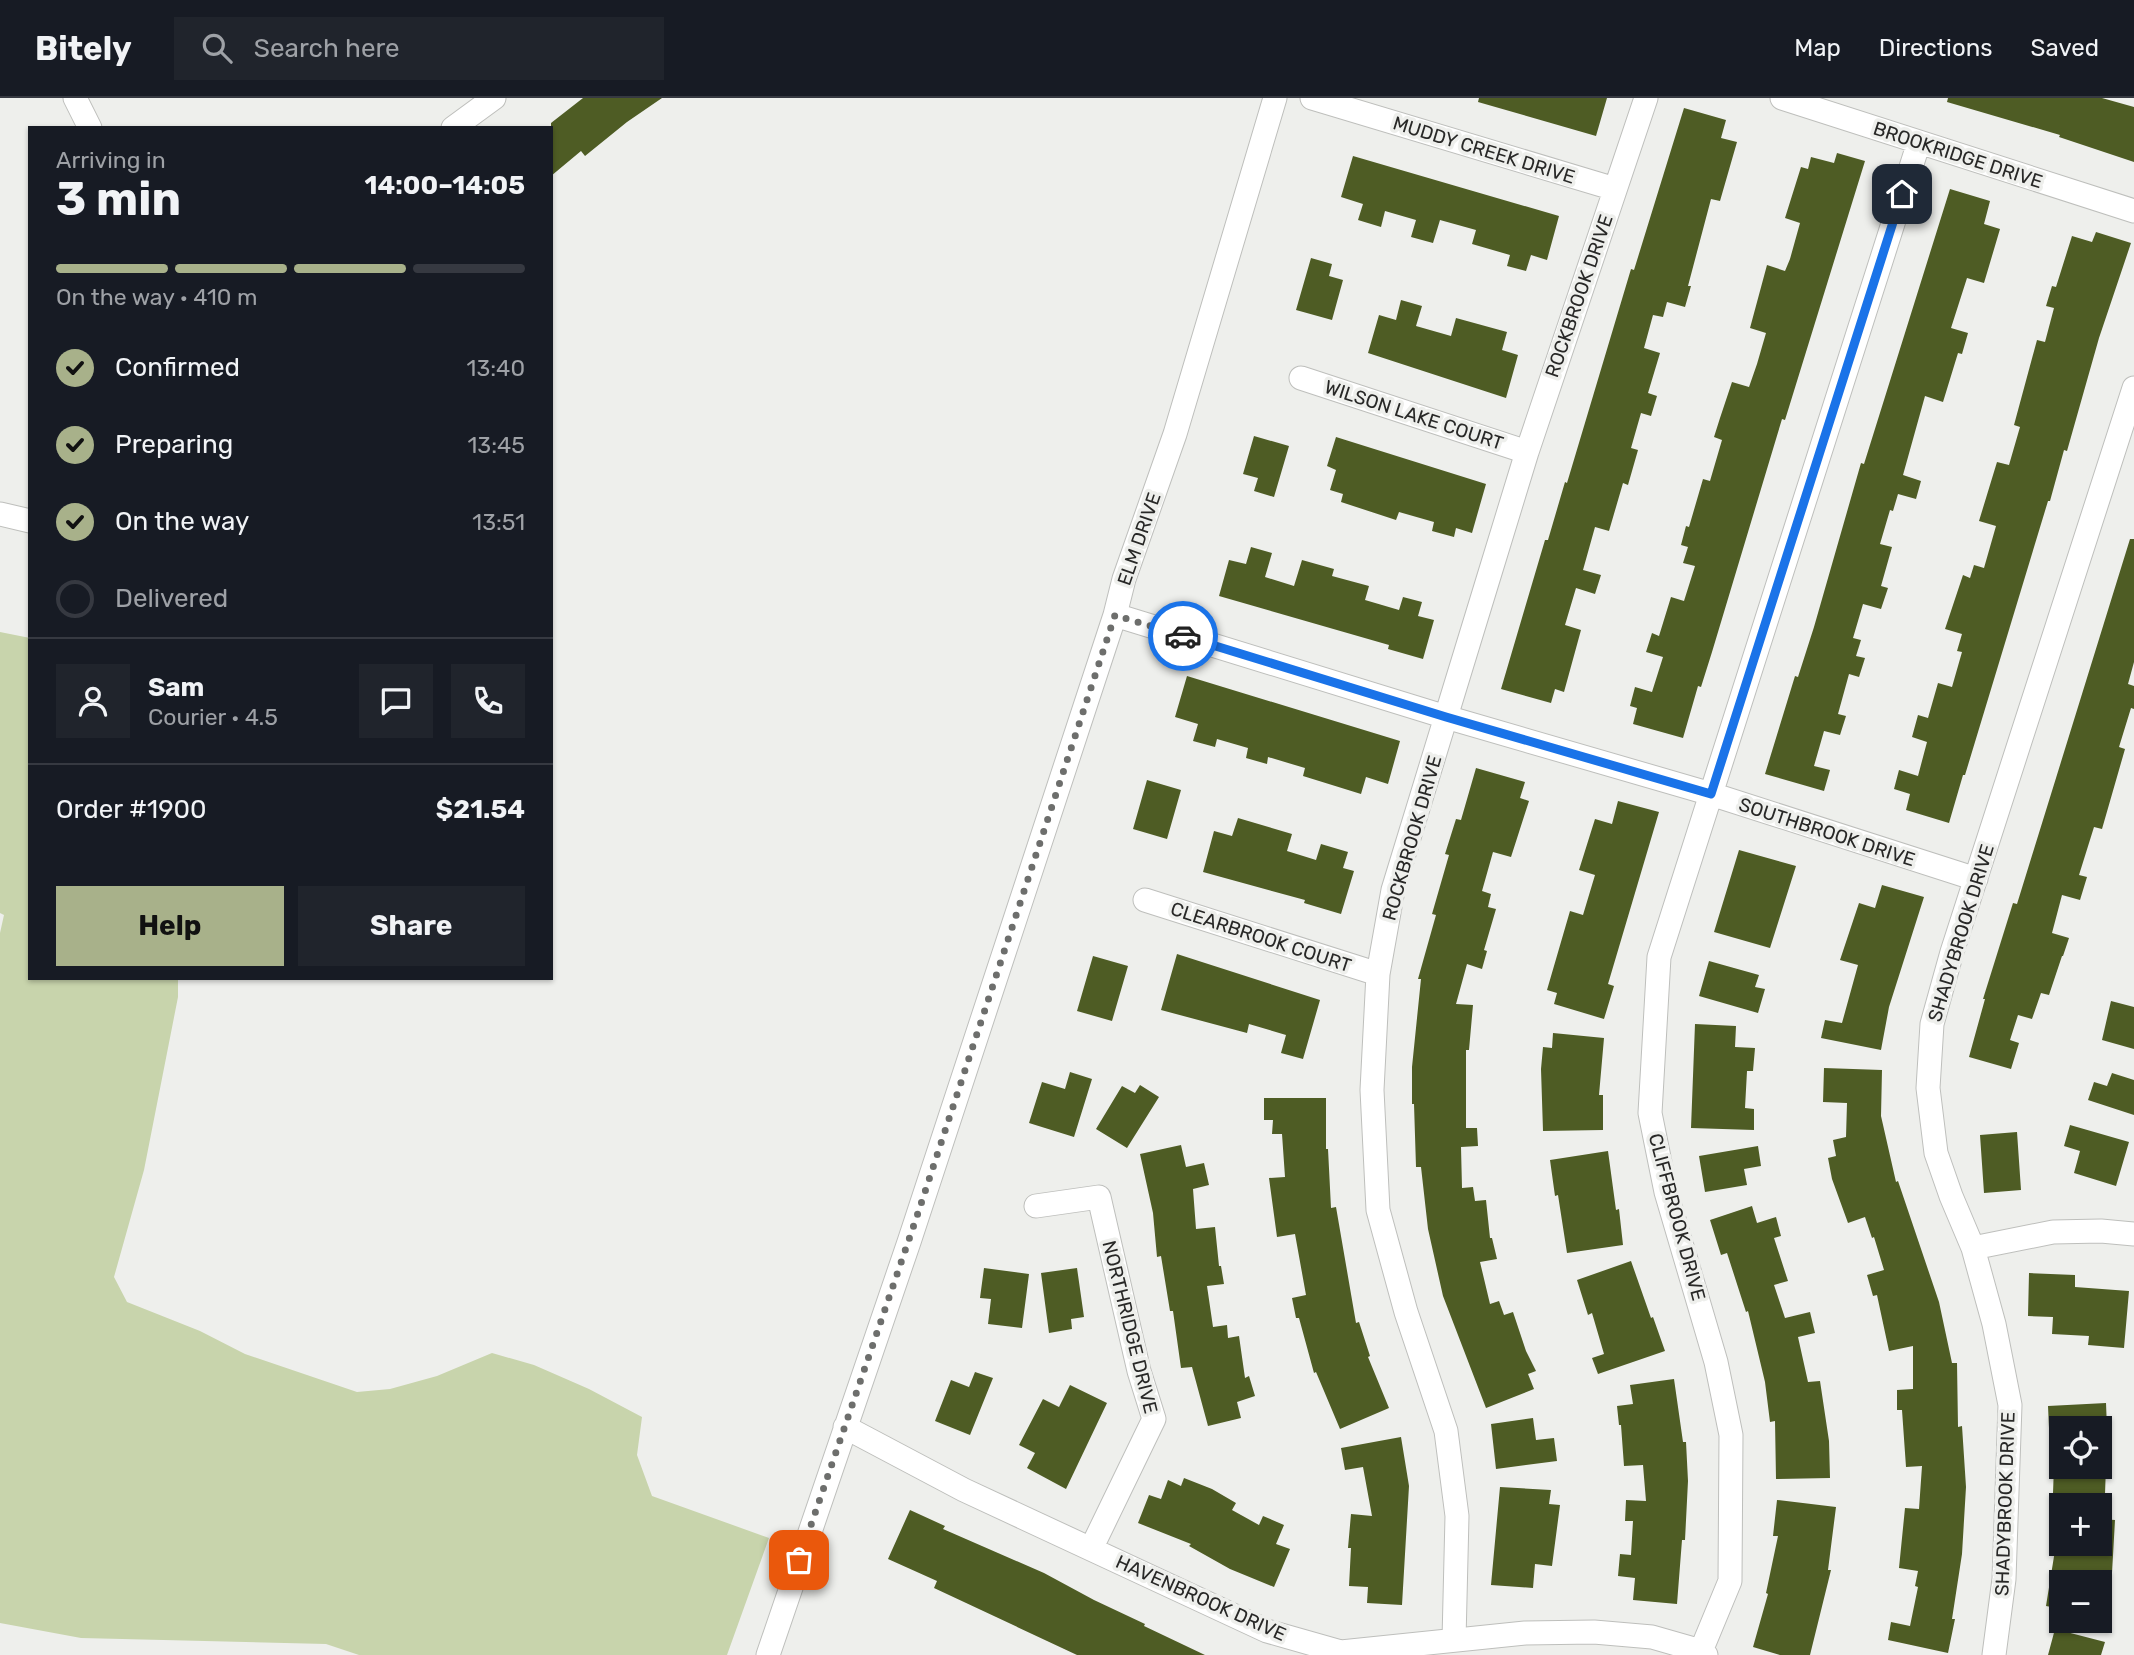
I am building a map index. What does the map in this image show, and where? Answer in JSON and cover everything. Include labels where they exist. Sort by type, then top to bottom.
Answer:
[{"type":"street","points":[[75,98],[89,126]]},
{"type":"street","points":[[456,126],[494,98]]},
{"type":"street","name":"ELM DRIVE","points":[[768,1655],[1009,941],[1115,615],[1124,579],[1175,434],[1275,98]]},
{"type":"street","name":"MUDDY CREEK DRIVE","points":[[1312,98],[1615,189]]},
{"type":"street","name":"ROCKBROOK DRIVE","points":[[1454,1640],[1457,1516],[1446,1431],[1406,1312],[1378,1210],[1372,1090],[1378,974],[1393,890],[1527,452],[1646,98]]},
{"type":"street","name":"BROOKRIDGE DRIVE","points":[[1782,98],[2134,211]]},
{"type":"street","name":"CLIFFBROOK DRIVE","points":[[1704,1653],[1730,1581],[1731,1435],[1716,1362],[1666,1192],[1650,1113],[1659,957],[1919,142]]},
{"type":"street","name":"WILSON LAKE COURT","points":[[1301,378],[1527,452]]},
{"type":"street","name":"SHADYBROOK DRIVE","points":[[1994,1655],[2004,1579],[2010,1405],[1994,1324],[1973,1248],[1936,1153],[1928,1088],[1932,1024],[2134,388]]},
{"type":"street","points":[[0,514],[28,521]]},
{"type":"street","name":"SOUTHBROOK DRIVE","points":[[1115,615],[1446,717],[1711,794],[1976,879]]},
{"type":"street","name":"CLEARBROOK COURT","points":[[1145,900],[1378,974]]},
{"type":"street","name":"NORTHRIDGE DRIVE","points":[[1035,1206],[1099,1197],[1139,1371],[1154,1419],[1091,1549]]},
{"type":"street","points":[[1973,1248],[2053,1232],[2101,1231],[2134,1234]]},
{"type":"street","name":"HAVENBROOK DRIVE","points":[[845,1427],[964,1490],[1268,1631],[1341,1652],[1525,1633],[1594,1632],[1652,1636],[1704,1653]]},
{"type":"green space","points":[[0,632],[28,638],[28,980],[178,980],[178,997],[144,1170],[114,1277],[127,1302],[200,1331],[245,1354],[357,1392],[390,1389],[437,1376],[492,1353],[534,1365],[589,1389],[642,1417],[637,1455],[652,1496],[769,1538],[727,1655],[359,1655],[326,1644],[81,1638],[0,1623],[0,933],[4,915],[0,913]]},
{"type":"building","points":[[583,98],[662,98],[585,156],[581,151],[553,174],[551,123]]},
{"type":"building","points":[[1479,98],[1607,98],[1596,136],[1478,102]]},
{"type":"building","points":[[1948,98],[2102,98],[2134,107],[2134,162],[2059,137],[2060,135],[1947,102]]},
{"type":"building","points":[[1684,108],[1726,120],[1721,138],[1737,142],[1720,201],[1711,199],[1685,307],[1667,302],[1663,317],[1653,315],[1644,348],[1660,353],[1648,393],[1657,396],[1651,416],[1641,413],[1631,448],[1638,450],[1628,485],[1623,483],[1609,531],[1595,527],[1583,570],[1601,575],[1595,594],[1576,588],[1565,625],[1581,630],[1564,692],[1555,689],[1551,703],[1501,689],[1545,540],[1548,540],[1565,482],[1567,483],[1631,269],[1634,270]]},
{"type":"building","points":[[1837,153],[1865,161],[1683,738],[1633,724],[1637,708],[1630,706],[1635,687],[1652,692],[1663,657],[1646,652],[1652,633],[1659,636],[1671,597],[1684,601],[1695,566],[1683,563],[1688,547],[1681,545],[1703,479],[1710,481],[1722,440],[1714,437],[1732,382],[1749,387],[1757,364],[1766,333],[1750,328],[1767,265],[1785,271],[1790,259],[1800,223],[1785,218],[1801,167],[1808,169],[1811,157],[1834,163]]},
{"type":"building","points":[[1353,156],[1559,216],[1547,260],[1531,255],[1526,271],[1507,266],[1510,255],[1472,244],[1476,230],[1440,220],[1433,243],[1411,237],[1416,220],[1385,211],[1381,227],[1358,220],[1363,204],[1341,197]]},
{"type":"building","points":[[1950,189],[1990,201],[1984,224],[2000,229],[1984,283],[1967,278],[1951,328],[1968,333],[1962,354],[1958,353],[1943,402],[1925,396],[1903,475],[1921,481],[1916,499],[1898,494],[1893,511],[1890,510],[1880,544],[1892,547],[1881,586],[1888,588],[1881,609],[1863,604],[1853,638],[1861,640],[1856,656],[1865,658],[1859,677],[1849,674],[1838,714],[1846,716],[1840,735],[1824,731],[1814,766],[1830,770],[1824,791],[1765,774],[1795,676],[1798,677],[1814,627],[1861,463],[1864,464]]},
{"type":"building","points":[[2096,232],[2131,243],[1949,823],[1906,810],[1910,794],[1894,789],[1899,770],[1918,776],[1927,742],[1912,737],[1918,715],[1928,718],[1938,683],[1952,687],[1962,652],[1957,651],[1962,634],[1945,629],[1963,575],[1970,578],[1974,565],[1984,568],[1996,526],[1979,521],[1997,462],[2009,465],[2020,427],[2014,425],[2037,340],[2045,342],[2054,308],[2046,306],[2052,286],[2056,287],[2072,236],[2092,242]]},
{"type":"building","points":[[1311,258],[1332,264],[1329,276],[1343,280],[1332,320],[1296,310]]},
{"type":"building","points":[[1401,300],[1422,306],[1416,326],[1451,336],[1456,318],[1507,332],[1502,350],[1518,355],[1506,398],[1368,353],[1379,315],[1396,320]]},
{"type":"building","points":[[1254,436],[1289,446],[1274,497],[1254,491],[1258,478],[1243,474]]},
{"type":"building","points":[[1336,437],[1486,484],[1472,533],[1456,528],[1454,537],[1432,531],[1434,522],[1399,512],[1396,520],[1341,502],[1343,494],[1330,490],[1336,470],[1327,466]]},
{"type":"building","points":[[2130,539],[2134,539],[2134,662],[2128,684],[2134,686],[2134,709],[2131,708],[2119,747],[2125,749],[2102,829],[2094,827],[2079,875],[2087,877],[2080,900],[2062,895],[2052,933],[2069,938],[2063,956],[2049,995],[2041,993],[2032,1019],[2018,1015],[2010,1040],[2019,1043],[2011,1069],[1969,1057],[1983,999],[2013,903],[2017,904]]},
{"type":"building","points":[[1251,547],[1272,553],[1265,577],[1294,586],[1302,560],[1334,569],[1332,576],[1369,586],[1365,600],[1399,610],[1403,597],[1422,602],[1418,616],[1434,620],[1423,659],[1388,649],[1389,645],[1219,596],[1229,560],[1246,564]]},
{"type":"building","points":[[1187,676],[1400,741],[1388,784],[1366,777],[1361,794],[1303,776],[1305,768],[1268,757],[1267,764],[1246,758],[1248,748],[1217,739],[1215,747],[1193,741],[1198,724],[1175,717]]},
{"type":"building","points":[[1476,768],[1525,782],[1520,798],[1529,801],[1511,857],[1493,852],[1482,891],[1491,894],[1488,907],[1496,909],[1484,950],[1487,951],[1482,969],[1467,964],[1456,1004],[1473,1005],[1469,1050],[1466,1050],[1466,1128],[1477,1128],[1478,1146],[1461,1147],[1462,1188],[1473,1187],[1475,1201],[1486,1200],[1490,1238],[1497,1259],[1480,1262],[1490,1304],[1499,1301],[1504,1315],[1513,1312],[1536,1371],[1528,1374],[1534,1389],[1486,1408],[1443,1296],[1428,1229],[1421,1167],[1416,1167],[1412,1104],[1412,1067],[1421,979],[1418,979],[1436,915],[1432,914],[1449,855],[1445,854],[1456,819],[1461,820]]},
{"type":"building","points":[[1147,780],[1181,790],[1167,839],[1133,829]]},
{"type":"building","points":[[1618,801],[1659,812],[1608,984],[1614,986],[1604,1019],[1554,1004],[1557,993],[1547,990],[1570,911],[1583,915],[1595,875],[1579,870],[1595,819],[1612,824]]},
{"type":"building","points":[[1238,818],[1292,834],[1287,851],[1316,860],[1321,844],[1348,852],[1343,868],[1354,871],[1341,914],[1304,903],[1305,900],[1203,872],[1214,831],[1232,836]]},
{"type":"building","points":[[1739,850],[1796,866],[1770,948],[1714,932]]},
{"type":"building","points":[[1882,885],[1924,897],[1889,1007],[1881,1050],[1821,1038],[1825,1020],[1842,1023],[1858,965],[1840,960],[1859,903],[1875,908]]},
{"type":"building","points":[[1177,954],[1320,1000],[1303,1059],[1281,1053],[1286,1035],[1249,1024],[1247,1033],[1161,1010]]},
{"type":"building","points":[[1093,956],[1128,966],[1112,1021],[1077,1011]]},
{"type":"building","points":[[1709,961],[1759,975],[1755,987],[1765,989],[1758,1013],[1699,996]]},
{"type":"building","points":[[2111,1001],[2134,1007],[2134,1049],[2102,1040]]},
{"type":"building","points":[[1695,1024],[1736,1026],[1735,1047],[1755,1048],[1753,1071],[1747,1071],[1745,1108],[1754,1109],[1754,1130],[1691,1128]]},
{"type":"building","points":[[1553,1033],[1604,1038],[1599,1095],[1603,1095],[1603,1130],[1543,1131],[1543,1047],[1552,1048]]},
{"type":"building","points":[[1824,1068],[1882,1070],[1881,1116],[1896,1182],[1898,1181],[1939,1302],[1952,1363],[1957,1363],[1958,1427],[1962,1426],[1966,1487],[1962,1554],[1952,1619],[1955,1619],[1948,1653],[1888,1640],[1891,1622],[1910,1626],[1918,1587],[1915,1586],[1918,1571],[1899,1568],[1905,1508],[1919,1509],[1922,1466],[1906,1467],[1902,1410],[1897,1410],[1897,1390],[1913,1389],[1913,1346],[1889,1351],[1877,1295],[1873,1296],[1867,1275],[1884,1270],[1874,1237],[1872,1238],[1865,1217],[1848,1223],[1832,1179],[1828,1158],[1836,1156],[1833,1140],[1846,1137],[1847,1103],[1823,1102]]},
{"type":"building","points":[[1070,1072],[1092,1079],[1074,1137],[1029,1123],[1042,1082],[1065,1089]]},
{"type":"building","points":[[2112,1073],[2134,1080],[2134,1115],[2088,1100],[2094,1082],[2107,1086]]},
{"type":"building","points":[[1140,1085],[1159,1097],[1127,1148],[1096,1129],[1122,1086],[1135,1093]]},
{"type":"building","points":[[1264,1098],[1326,1098],[1326,1149],[1331,1208],[1336,1207],[1356,1323],[1359,1322],[1370,1356],[1368,1357],[1389,1408],[1340,1429],[1316,1372],[1314,1373],[1299,1318],[1296,1318],[1292,1298],[1306,1295],[1295,1234],[1277,1237],[1269,1178],[1285,1177],[1282,1134],[1272,1134],[1273,1120],[1264,1120]]},
{"type":"building","points":[[2070,1125],[2129,1142],[2116,1186],[2074,1173],[2080,1151],[2064,1146]]},
{"type":"building","points":[[2017,1132],[2021,1190],[1984,1193],[1980,1135]]},
{"type":"building","points":[[1181,1145],[1186,1167],[1204,1163],[1209,1185],[1193,1189],[1196,1229],[1215,1227],[1219,1266],[1224,1284],[1207,1286],[1213,1327],[1227,1325],[1228,1338],[1239,1336],[1245,1378],[1249,1376],[1255,1396],[1237,1402],[1241,1418],[1208,1426],[1192,1367],[1181,1368],[1173,1311],[1170,1311],[1161,1256],[1157,1257],[1153,1213],[1140,1154]]},
{"type":"building","points":[[1758,1146],[1761,1166],[1744,1169],[1747,1185],[1705,1192],[1699,1156]]},
{"type":"building","points":[[1608,1151],[1623,1245],[1567,1253],[1550,1160]]},
{"type":"building","points":[[1752,1206],[1757,1223],[1776,1217],[1781,1236],[1774,1238],[1788,1281],[1774,1285],[1785,1318],[1810,1312],[1815,1333],[1798,1337],[1808,1382],[1820,1381],[1829,1441],[1830,1478],[1776,1479],[1775,1421],[1770,1422],[1765,1382],[1748,1311],[1746,1312],[1727,1253],[1721,1255],[1710,1220]]},
{"type":"building","points":[[1631,1261],[1665,1351],[1598,1374],[1592,1358],[1604,1354],[1592,1313],[1588,1315],[1577,1280]]},
{"type":"building","points":[[984,1268],[1029,1274],[1022,1328],[988,1324],[991,1299],[980,1298]]},
{"type":"building","points":[[1077,1268],[1084,1317],[1071,1319],[1072,1329],[1049,1333],[1041,1273]]},
{"type":"building","points":[[2029,1273],[2075,1275],[2075,1287],[2129,1291],[2124,1348],[2088,1345],[2089,1336],[2052,1334],[2053,1317],[2028,1316]]},
{"type":"building","points":[[975,1372],[993,1378],[970,1435],[935,1421],[951,1380],[969,1387]]},
{"type":"building","points":[[1674,1379],[1683,1442],[1686,1442],[1688,1481],[1685,1540],[1682,1540],[1677,1604],[1633,1600],[1635,1578],[1618,1576],[1620,1554],[1631,1555],[1633,1521],[1625,1521],[1626,1500],[1646,1501],[1643,1465],[1624,1466],[1617,1406],[1633,1404],[1630,1385]]},
{"type":"building","points":[[1070,1385],[1107,1403],[1066,1489],[1027,1468],[1035,1453],[1019,1445],[1043,1399],[1059,1407]]},
{"type":"building","points":[[2106,1403],[2107,1416],[2049,1416],[2049,1428],[2048,1406]]},
{"type":"building","points":[[1533,1418],[1536,1440],[1554,1438],[1557,1461],[1496,1469],[1491,1424]]},
{"type":"building","points":[[1401,1437],[1409,1486],[1402,1605],[1367,1603],[1368,1587],[1349,1586],[1351,1548],[1348,1548],[1351,1514],[1372,1516],[1363,1467],[1345,1470],[1341,1448]]},
{"type":"building","points":[[1184,1478],[1212,1489],[1236,1503],[1232,1510],[1259,1525],[1263,1516],[1284,1525],[1276,1544],[1290,1549],[1274,1587],[1230,1569],[1189,1546],[1191,1544],[1138,1523],[1149,1495],[1161,1499],[1168,1480],[1181,1486]]},
{"type":"building","points":[[2054,1479],[2106,1479],[2105,1493],[2053,1493]]},
{"type":"building","points":[[1500,1487],[1551,1490],[1549,1504],[1560,1505],[1552,1566],[1535,1564],[1533,1588],[1491,1585]]},
{"type":"building","points":[[1777,1500],[1836,1507],[1828,1570],[1831,1570],[1810,1655],[1780,1655],[1753,1647],[1768,1594],[1766,1593],[1778,1536],[1773,1536]]},
{"type":"building","points":[[910,1510],[945,1526],[943,1529],[1044,1573],[1205,1655],[1077,1655],[934,1588],[937,1581],[888,1559]]},
{"type":"building","points":[[2112,1520],[2115,1520],[2112,1573],[2112,1570],[2052,1570],[2054,1556],[2112,1556]]},
{"type":"building","points":[[2054,1633],[2070,1633],[2105,1642],[2101,1655],[2048,1655]]},
{"type":"way so far","points":[[799,1560],[1022,902],[1115,615],[1183,636]]},
{"type":"route","points":[[1183,636],[1446,717],[1711,794],[1902,194]]}]
